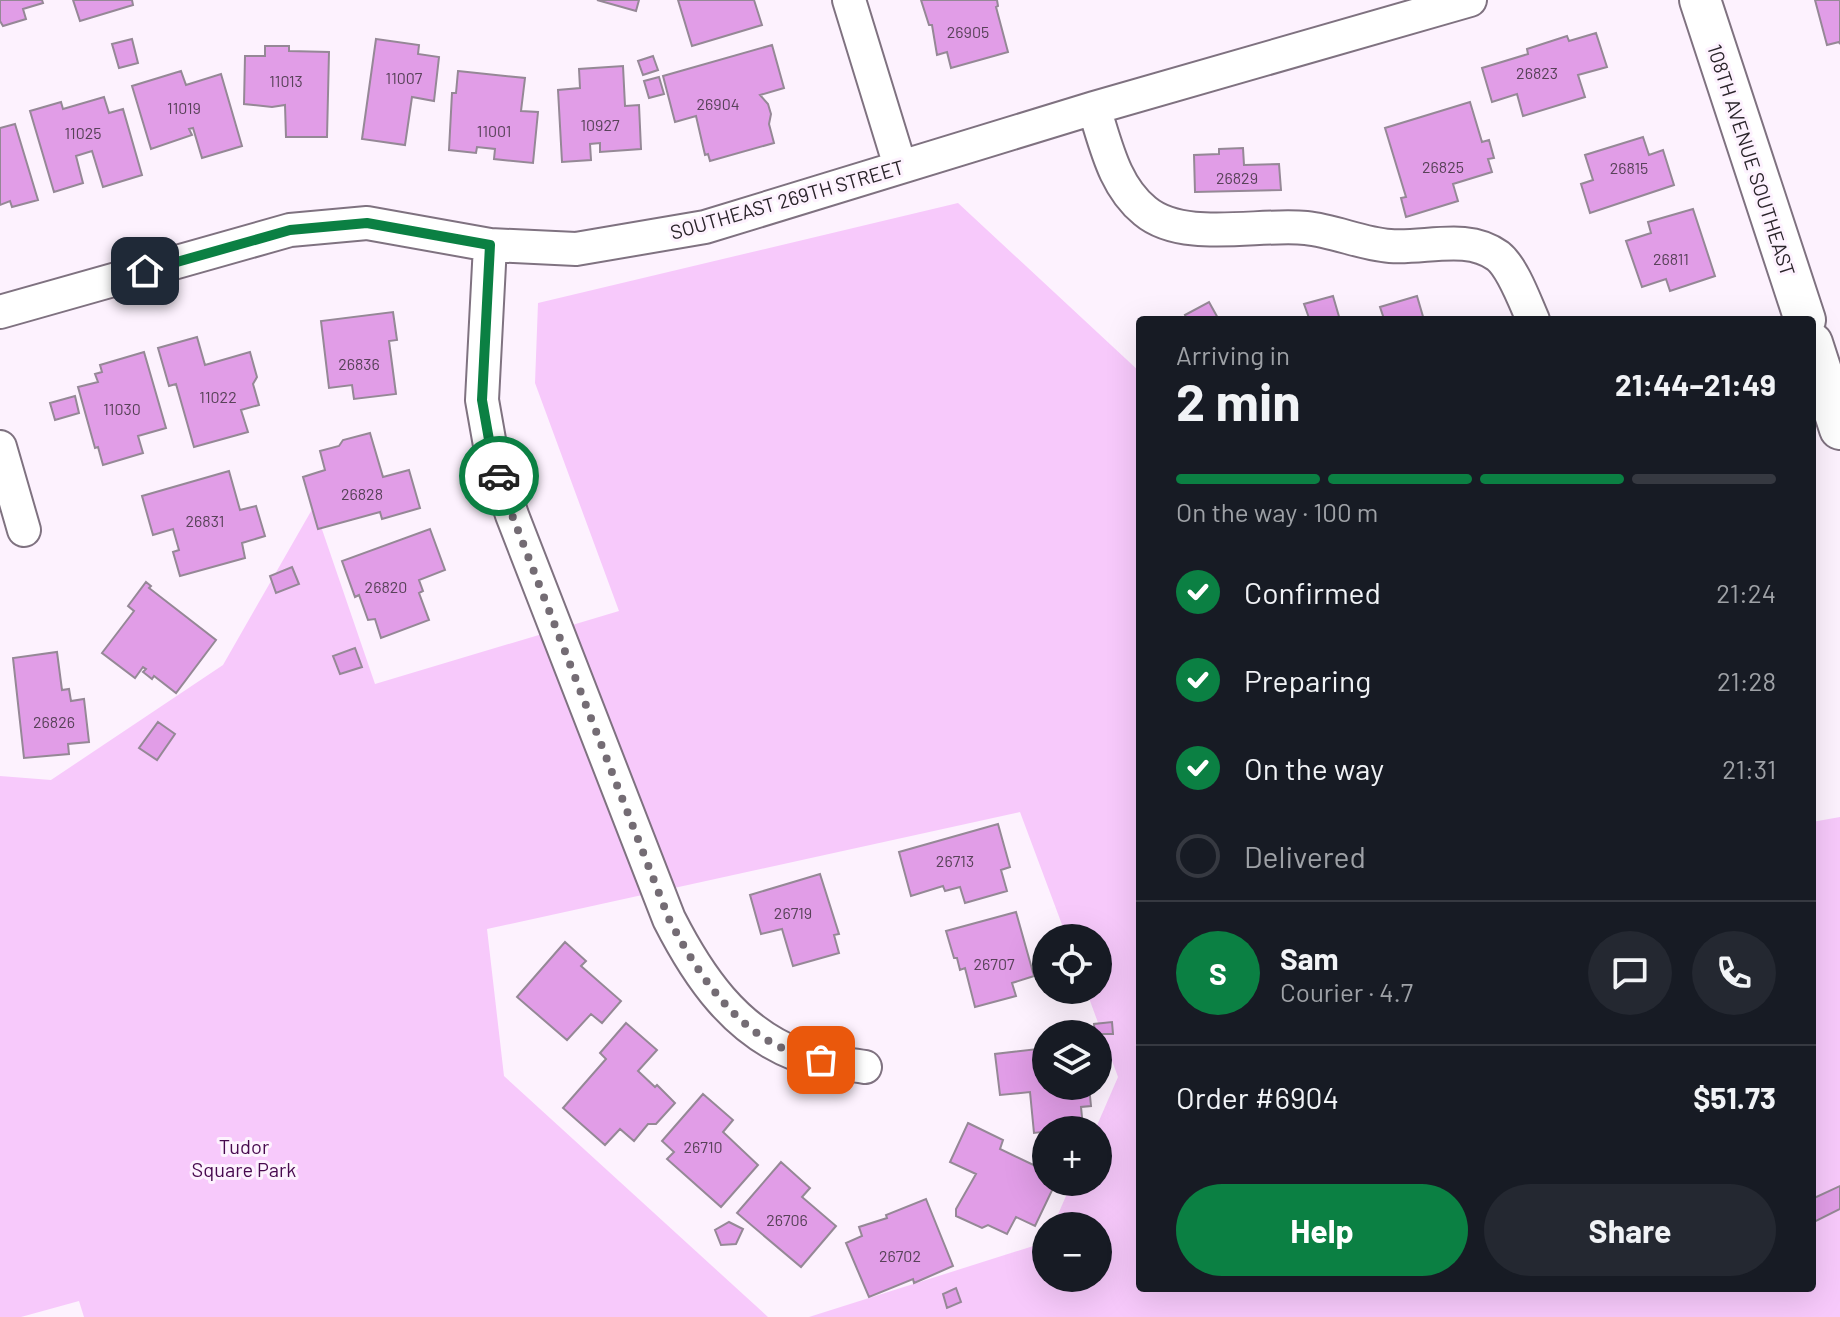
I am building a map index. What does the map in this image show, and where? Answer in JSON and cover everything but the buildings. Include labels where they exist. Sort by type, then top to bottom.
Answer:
[{"type":"street","points":[[849,0],[900,166]]},
{"type":"street","name":"SOUTHEAST 269TH STREET","points":[[0,312],[290,230],[367,223],[490,245],[576,249],[705,227],[1094,108],[1470,0]]},
{"type":"street","name":"108TH AVENUE SOUTHEAST","points":[[1700,0],[1804,316]]},
{"type":"street","points":[[1094,108],[1113,165],[1126,192],[1146,212],[1172,226],[1307,228],[1390,246],[1457,243],[1481,247],[1500,257],[1517,283],[1531,316]]},
{"type":"street","points":[[490,245],[482,400],[491,451],[517,529],[669,919],[693,965],[718,998],[755,1034],[800,1057],[865,1067]]},
{"type":"street","points":[[1816,355],[1840,429]]},
{"type":"street","points":[[0,447],[24,530]]},
{"type":"green space","name":"Tudor Square Park","points":[[958,203],[1136,368],[1136,1292],[1816,1292],[1816,821],[1840,817],[1840,1317],[809,1317],[1032,1246],[1032,1292],[1112,1292],[1112,1212],[1059,1212],[1066,1196],[1112,1196],[1112,1116],[1101,1116],[1108,1100],[1112,1100],[1118,1077],[1112,1061],[1112,1020],[1097,1020],[1091,1004],[1112,1004],[1112,924],[1062,924],[1020,812],[487,929],[504,1076],[768,1317],[84,1317],[79,1301],[21,1317],[0,1317],[0,776],[51,780],[223,665],[314,506],[375,684],[619,611],[535,383],[538,303]]},
{"type":"way so far","points":[[499,476],[669,919],[693,965],[718,998],[755,1034],[800,1057],[821,1060]]},
{"type":"route","points":[[145,271],[290,230],[367,223],[490,245],[482,400],[499,476]]}]
